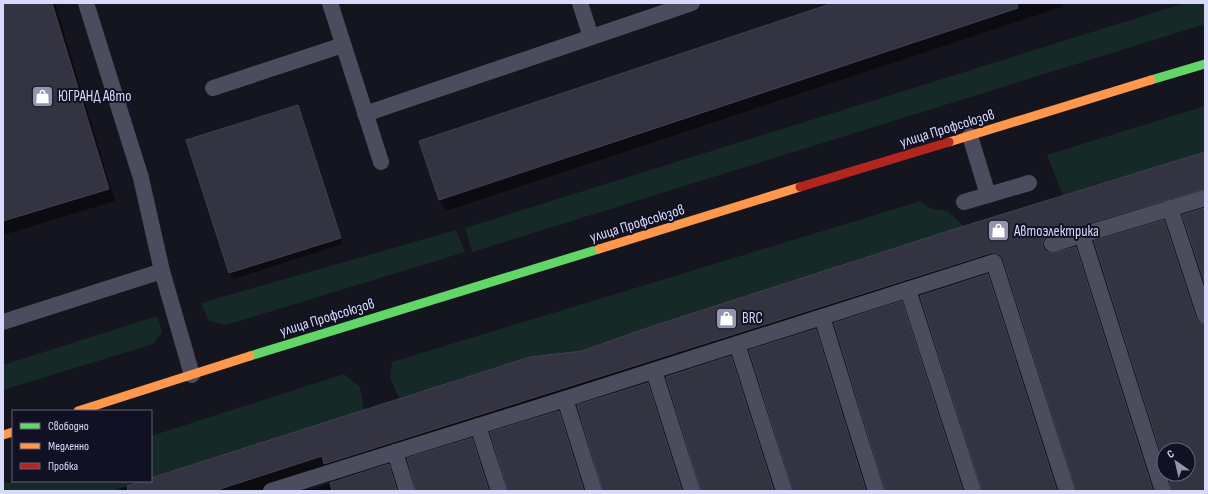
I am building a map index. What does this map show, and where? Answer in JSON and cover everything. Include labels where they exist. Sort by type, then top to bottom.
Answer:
[{"type":"main road","name":"улица Профсоюзов","points":[[81,410],[299,340],[1205,64]]},
{"type":"lane","points":[[86,3],[141,178],[162,271],[192,375]]},
{"type":"lane","points":[[330,3],[381,162]]},
{"type":"lane","points":[[580,3],[591,37]]},
{"type":"lane","points":[[365,114],[692,3]]},
{"type":"lane","points":[[213,88],[343,44]]},
{"type":"lane","points":[[970,136],[988,194]]},
{"type":"lane","points":[[964,202],[1029,183]]},
{"type":"lane","points":[[1052,244],[1205,198]]},
{"type":"lane","points":[[1170,208],[1205,316]]},
{"type":"lane","points":[[1082,235],[1163,491]]},
{"type":"lane","points":[[271,491],[310,485],[395,452],[565,400],[994,262],[1067,491]]},
{"type":"lane","points":[[3,322],[162,271]]},
{"type":"lane","points":[[908,290],[973,491]]},
{"type":"lane","points":[[822,317],[876,491]]},
{"type":"lane","points":[[737,344],[784,491]]},
{"type":"lane","points":[[654,371],[692,491]]},
{"type":"lane","points":[[565,400],[594,491]]},
{"type":"lane","points":[[478,426],[499,491]]},
{"type":"lane","points":[[395,452],[407,491]]},
{"type":"green space","points":[[1185,3],[1205,3],[1205,24],[472,252],[465,228]]},
{"type":"green space","points":[[1205,106],[1205,152],[1063,195],[1047,155]]},
{"type":"green space","points":[[921,201],[931,209],[947,211],[964,226],[650,327],[582,351],[530,357],[399,398],[390,378],[392,362]]},
{"type":"green space","points":[[456,230],[465,252],[226,325],[209,321],[201,303]]},
{"type":"green space","points":[[157,316],[162,332],[153,344],[3,390],[3,365]]},
{"type":"green space","points":[[344,374],[360,387],[364,410],[152,478],[152,436]]},
{"type":"green space","points":[[12,481],[139,482],[111,491],[3,491],[3,484]]},
{"type":"building","name":"ЮГРАНД Авто","points":[[3,3],[52,3],[109,189],[3,221]]},
{"type":"building","points":[[833,3],[1017,3],[1018,8],[439,200],[419,141]]},
{"type":"building","points":[[298,105],[341,238],[229,273],[186,140]]},
{"type":"building","points":[[1205,152],[1205,189],[1049,235],[1043,242],[1045,251],[1050,253],[1076,247],[1153,491],[1076,491],[1003,259],[996,253],[991,253],[324,464],[322,456],[214,491],[128,491],[127,486],[139,482],[152,482],[152,478],[530,357],[582,351],[650,327],[964,226]]},
{"type":"building","points":[[1205,208],[1205,284],[1182,215]]},
{"type":"building","points":[[1164,220],[1196,318],[1199,322],[1205,324],[1205,491],[1172,491],[1170,482],[1196,482],[1196,442],[1157,442],[1094,241]]},
{"type":"building","points":[[988,274],[1057,491],[982,491],[920,296]]},
{"type":"building","points":[[902,301],[963,491],[885,491],[834,323]]},
{"type":"building","points":[[816,329],[866,491],[793,491],[749,350]]},
{"type":"building","points":[[731,356],[774,491],[701,491],[666,377]]},
{"type":"building","points":[[648,383],[682,491],[603,491],[577,405]]},
{"type":"building","points":[[559,411],[584,491],[508,491],[490,432]]},
{"type":"building","points":[[472,438],[489,491],[416,491],[407,458]]},
{"type":"building","points":[[389,464],[397,491],[332,491],[330,483]]},
{"type":"traffic: fast","points":[[1151,80],[1205,64]]},
{"type":"traffic: fast","points":[[250,356],[599,249]]},
{"type":"traffic: slow","points":[[949,142],[1151,80]]},
{"type":"traffic: slow","points":[[599,249],[800,187]]},
{"type":"traffic: slow","points":[[81,410],[250,356]]},
{"type":"traffic: slow","points":[[3,435],[12,432]]},
{"type":"traffic: jam","points":[[800,187],[949,142]]},
{"type":"place","name":"ЮГРАНД Авто","points":[[42,96]]},
{"type":"place","name":"Автоэлектрика","points":[[999,231]]},
{"type":"place","name":"BRC","points":[[727,318]]}]
